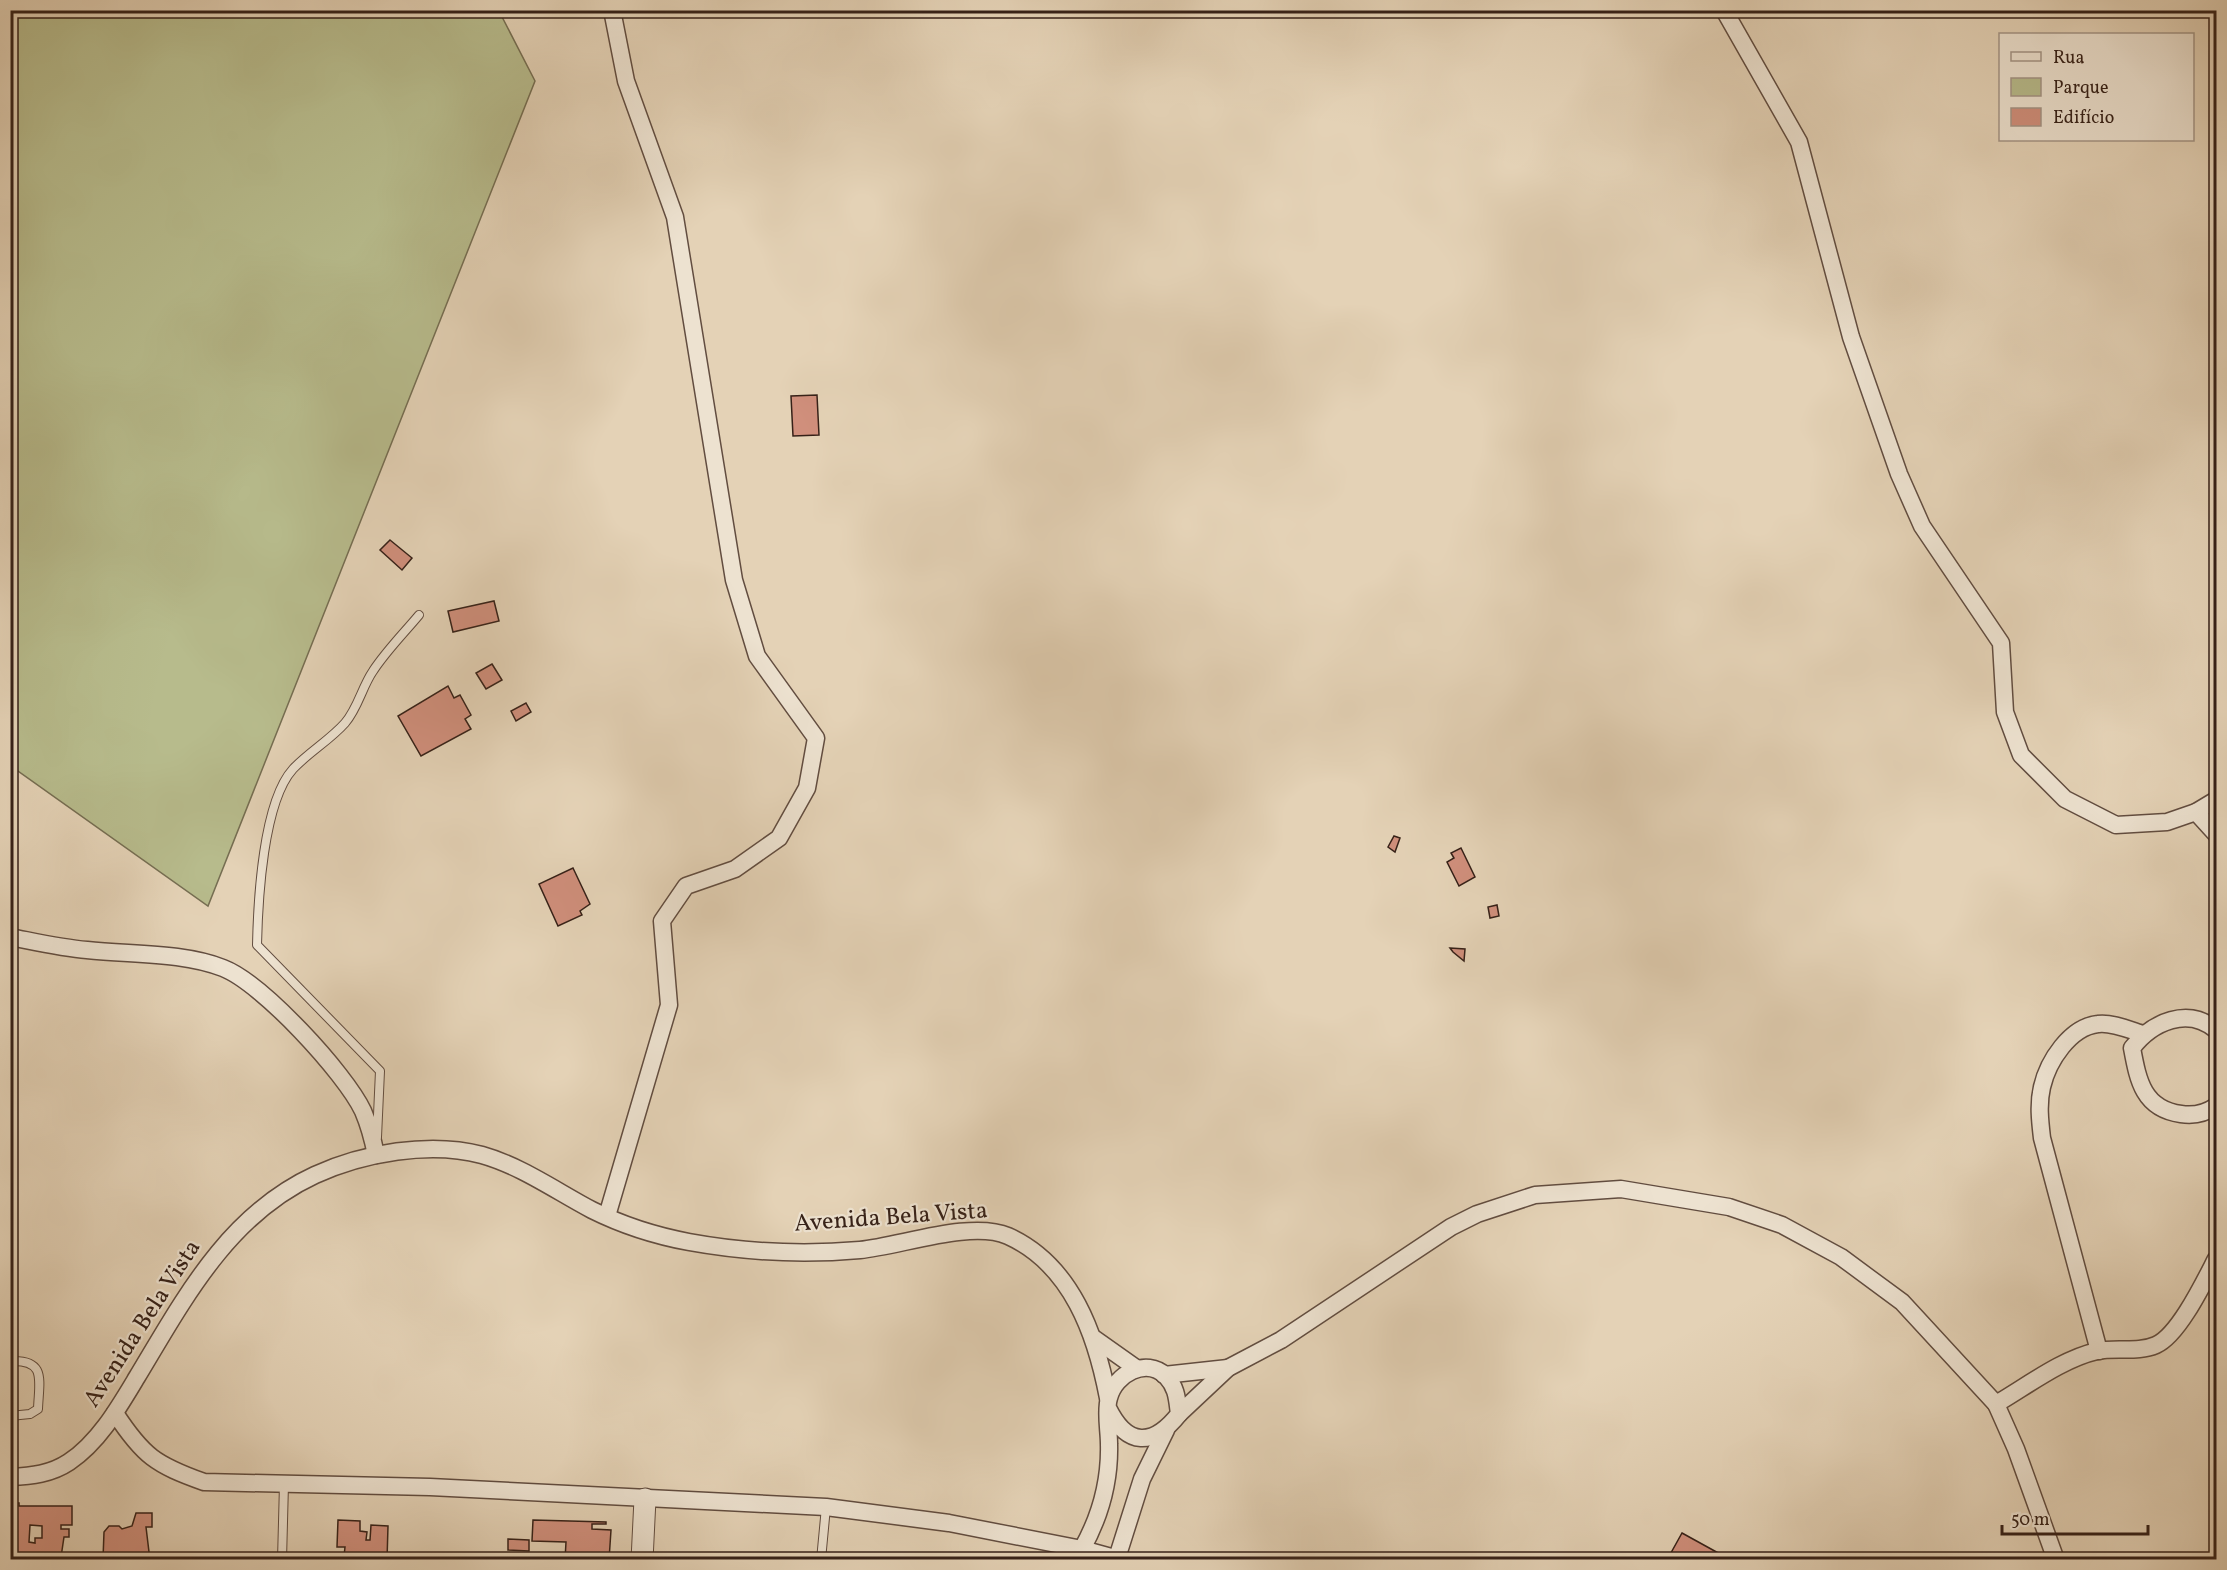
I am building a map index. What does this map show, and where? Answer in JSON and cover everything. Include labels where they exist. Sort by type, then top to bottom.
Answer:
[{"type":"street","points":[[607,1216],[669,1005],[662,921],[686,886],[735,869],[779,838],[807,788],[816,738],[757,656],[734,580],[675,217],[626,81],[612,10]]},
{"type":"street","points":[[1724,10],[1799,142],[1851,337],[1908,495],[1922,526],[2001,643],[2005,712],[2021,755],[2065,800],[2116,825],[2168,822],[2196,812],[2217,800]]},
{"type":"street","points":[[2196,812],[2217,834]]},
{"type":"street","points":[[10,937],[84,950],[200,962],[225,969],[247,982],[303,1034],[350,1091],[363,1111],[376,1155]]},
{"type":"street","points":[[2214,1022],[2167,1019],[2144,1034],[2132,1048],[2137,1074],[2148,1099],[2164,1112],[2187,1115],[2208,1112],[2217,1106]]},
{"type":"street","points":[[2098,1351],[2042,1138],[2039,1112],[2042,1086],[2051,1064],[2066,1042],[2083,1028],[2100,1023],[2144,1034]]},
{"type":"street","name":"Avenida Bela Vista","points":[[10,1477],[53,1471],[71,1461],[92,1442],[115,1413],[189,1291],[220,1250],[250,1218],[274,1198],[316,1174],[376,1155],[444,1150],[481,1155],[529,1174],[607,1216],[686,1242],[732,1249],[861,1250],[960,1233],[1004,1234],[1047,1261],[1072,1296],[1095,1339],[1108,1403],[1117,1427],[1135,1438],[1155,1436],[1166,1430]]},
{"type":"street","points":[[115,1413],[132,1439],[148,1457],[174,1471],[204,1482],[430,1487],[826,1507],[950,1523],[1082,1549],[1120,1559],[1142,1479],[1166,1430],[1179,1414],[1228,1368],[1281,1340],[1441,1233],[1477,1214],[1535,1195],[1621,1189],[1729,1207],[1782,1225],[1840,1257],[1902,1302],[1996,1404],[2016,1449],[2056,1560]]},
{"type":"street","points":[[1996,1404],[2056,1369],[2098,1351],[2139,1349],[2158,1344],[2172,1331],[2217,1259]]},
{"type":"street","name":"Avenida Bela Vista","points":[[1095,1339],[1136,1368],[1151,1368],[1164,1375],[1228,1368]]},
{"type":"street","points":[[1082,1549],[1094,1528],[1104,1502],[1110,1464],[1108,1403],[1118,1379],[1136,1368]]},
{"type":"street","points":[[1164,1375],[1176,1390],[1179,1414]]},
{"type":"street","points":[[642,1560],[645,1499]]},
{"type":"lane","points":[[376,1155],[380,1071],[257,945],[258,919],[263,864],[276,802],[283,785],[293,769],[345,723],[373,670],[419,615]]},
{"type":"lane","points":[[10,1361],[23,1360],[34,1364],[39,1370],[38,1408],[30,1414],[10,1416]]},
{"type":"lane","points":[[282,1560],[284,1484]]},
{"type":"lane","points":[[821,1560],[826,1507]]},
{"type":"green space","points":[[11,10],[499,11],[535,81],[208,906],[11,766]]},
{"type":"building","points":[[817,395],[819,435],[793,436],[791,396]]},
{"type":"building","points":[[390,540],[412,558],[402,570],[380,550]]},
{"type":"building","points":[[494,601],[499,621],[453,632],[448,611]]},
{"type":"building","points":[[492,664],[502,680],[486,689],[476,673]]},
{"type":"building","points":[[448,686],[454,698],[460,695],[471,715],[465,719],[471,729],[421,756],[398,716]]},
{"type":"building","points":[[526,703],[531,712],[516,721],[511,711]]},
{"type":"building","points":[[1394,836],[1400,838],[1395,852],[1388,847]]},
{"type":"building","points":[[1461,848],[1475,877],[1459,886],[1447,862],[1454,858],[1451,853]]},
{"type":"building","points":[[573,868],[590,904],[580,911],[582,915],[558,926],[539,884]]},
{"type":"building","points":[[1497,905],[1499,916],[1490,918],[1488,907]]},
{"type":"building","points":[[1450,948],[1465,949],[1464,961],[1453,952]]},
{"type":"building","points":[[10,1503],[19,1503],[19,1506],[72,1506],[72,1525],[61,1525],[61,1529],[69,1529],[69,1537],[64,1537],[61,1557],[10,1557]],"holes":[[[30,1525],[42,1526],[42,1538],[35,1538],[35,1543],[29,1542]]]},
{"type":"building","points":[[136,1513],[152,1513],[152,1527],[146,1527],[149,1552],[146,1559],[103,1559],[104,1532],[109,1526],[119,1526],[122,1529],[132,1526]]},
{"type":"building","points":[[338,1520],[360,1521],[360,1531],[367,1532],[366,1540],[370,1540],[371,1525],[388,1526],[387,1560],[336,1560],[337,1556],[344,1556],[345,1547],[337,1547]]},
{"type":"building","points":[[533,1520],[606,1522],[606,1524],[592,1524],[592,1529],[611,1530],[609,1560],[565,1560],[566,1542],[532,1541]]},
{"type":"building","points":[[1682,1533],[1731,1560],[1667,1560]]},
{"type":"building","points":[[508,1539],[529,1540],[529,1551],[508,1550]]},
{"type":"building","points":[[513,1553],[528,1554],[528,1560],[505,1560],[505,1555],[513,1555]]}]
